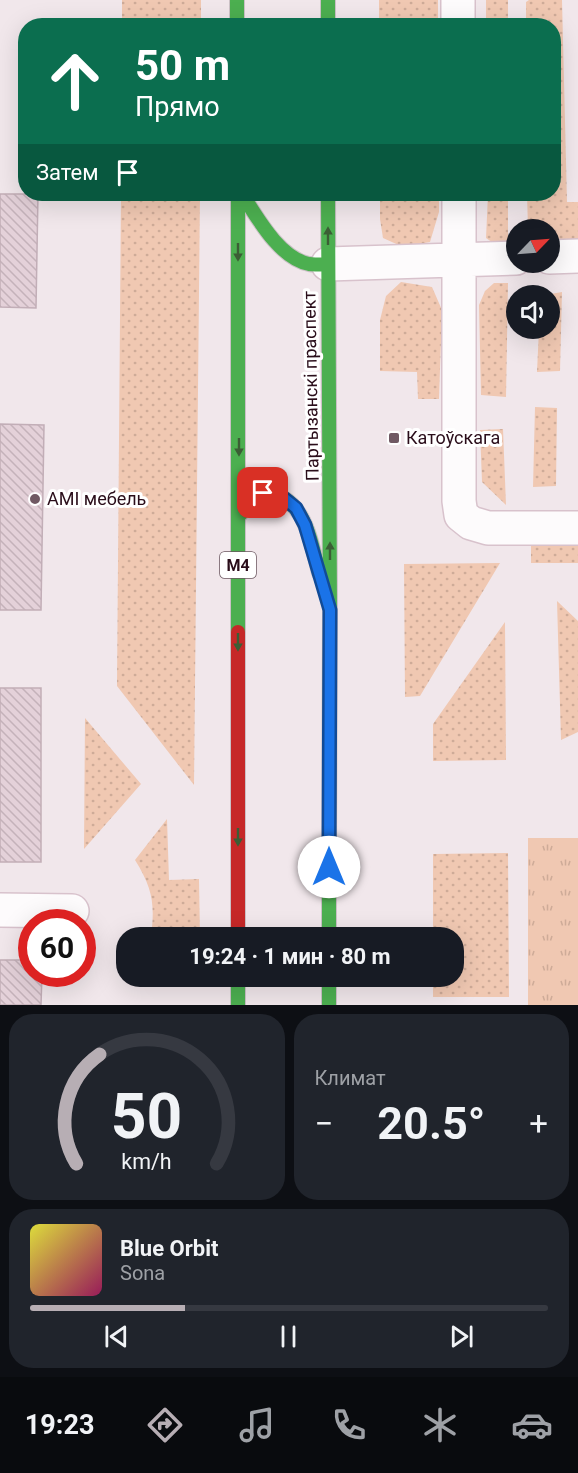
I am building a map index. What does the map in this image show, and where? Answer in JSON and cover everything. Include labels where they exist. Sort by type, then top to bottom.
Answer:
[{"type":"main road","points":[[237,0],[237,18]]},
{"type":"main road","points":[[328,0],[328,18]]},
{"type":"main road","name":"М4","points":[[238,927],[240,201]]},
{"type":"main road","points":[[245,201],[266,231],[290,254],[306,264],[328,264]]},
{"type":"main road","name":"Партызанскі праспект","points":[[328,201],[329,927]]},
{"type":"main road","points":[[238,517],[263,493],[280,495],[296,508],[305,525],[330,610]]},
{"type":"main road","points":[[238,987],[238,1005]]},
{"type":"main road","points":[[329,987],[329,1005]]},
{"type":"street","points":[[458,0],[458,18]]},
{"type":"street","points":[[459,201],[459,501],[461,515],[471,523],[488,528],[578,528]]},
{"type":"street","points":[[560,257],[578,256]]},
{"type":"street","points":[[328,264],[506,259]]},
{"type":"street","points":[[0,910],[18,910]]},
{"type":"green space","points":[[122,0],[201,0],[201,18],[122,18]]},
{"type":"green space","points":[[379,0],[438,0],[438,18],[379,18]]},
{"type":"green space","points":[[486,0],[508,0],[508,18],[486,18]]},
{"type":"green space","points":[[529,0],[562,0],[567,202],[578,202],[578,239],[560,241],[560,219],[528,219],[527,201],[561,201],[561,18],[526,18],[526,2]]},
{"type":"green space","points":[[121,201],[200,201],[194,785],[117,686]]},
{"type":"green space","points":[[380,201],[439,201],[439,212],[430,242],[403,247],[383,238]]},
{"type":"green space","points":[[488,201],[508,201],[506,244],[496,245],[486,238]]},
{"type":"green space","points":[[401,282],[432,287],[442,310],[439,399],[418,399],[417,372],[380,371],[380,320],[386,296]]},
{"type":"green space","points":[[494,283],[508,283],[506,285],[506,397],[481,395],[479,305],[485,291]]},
{"type":"green space","points":[[560,292],[562,292],[560,371],[537,372],[539,339],[560,339]]},
{"type":"green space","points":[[535,407],[557,408],[556,486],[533,487]]},
{"type":"green space","points":[[503,429],[506,505],[482,482],[480,430]]},
{"type":"green space","points":[[531,545],[578,545],[578,563],[531,563]]},
{"type":"green space","points":[[500,563],[420,696],[405,697],[404,564]]},
{"type":"green space","points":[[557,601],[578,621],[578,732],[561,740]]},
{"type":"green space","points":[[505,622],[506,760],[433,761],[433,724]]},
{"type":"green space","points":[[85,718],[141,784],[84,849]]},
{"type":"green space","points":[[167,819],[169,880],[199,879],[200,927],[152,927],[153,915],[149,888],[135,860]]},
{"type":"green space","points":[[528,838],[578,838],[578,1005],[528,1005]]},
{"type":"green space","points":[[508,853],[509,997],[433,997],[433,987],[464,987],[464,927],[433,927],[433,854]]},
{"type":"building","points":[[0,194],[18,194],[18,201],[38,201],[36,308],[0,307]]},
{"type":"building","points":[[0,424],[44,425],[41,610],[0,610]]},
{"type":"building","points":[[0,688],[41,688],[41,862],[0,862]]},
{"type":"building","points":[[0,960],[18,960],[18,987],[42,987],[41,1005],[0,1005]]},
{"type":"traffic: fast","points":[[237,0],[237,18]]},
{"type":"traffic: fast","points":[[328,0],[328,18]]},
{"type":"traffic: fast","points":[[238,201],[238,632]]},
{"type":"traffic: fast","points":[[247,201],[262,225],[288,254],[309,264],[328,264]]},
{"type":"traffic: fast","points":[[328,201],[330,612]]},
{"type":"traffic: fast","points":[[238,517],[252,501],[262,494],[276,495],[288,501],[296,510],[309,534],[319,573]]},
{"type":"traffic: fast","points":[[329,852],[329,927]]},
{"type":"traffic: fast","points":[[238,987],[238,1005]]},
{"type":"traffic: fast","points":[[329,987],[329,1005]]},
{"type":"traffic: slow","points":[[329,852],[330,612]]},
{"type":"traffic: jam","points":[[238,632],[238,927]]},
{"type":"place","name":"Катоўскага","points":[[394,438]]},
{"type":"place","name":"AMI мебель","points":[[35,499]]},
{"type":"route","points":[[263,493],[280,495],[296,508],[305,525],[330,610],[329,867]]}]
